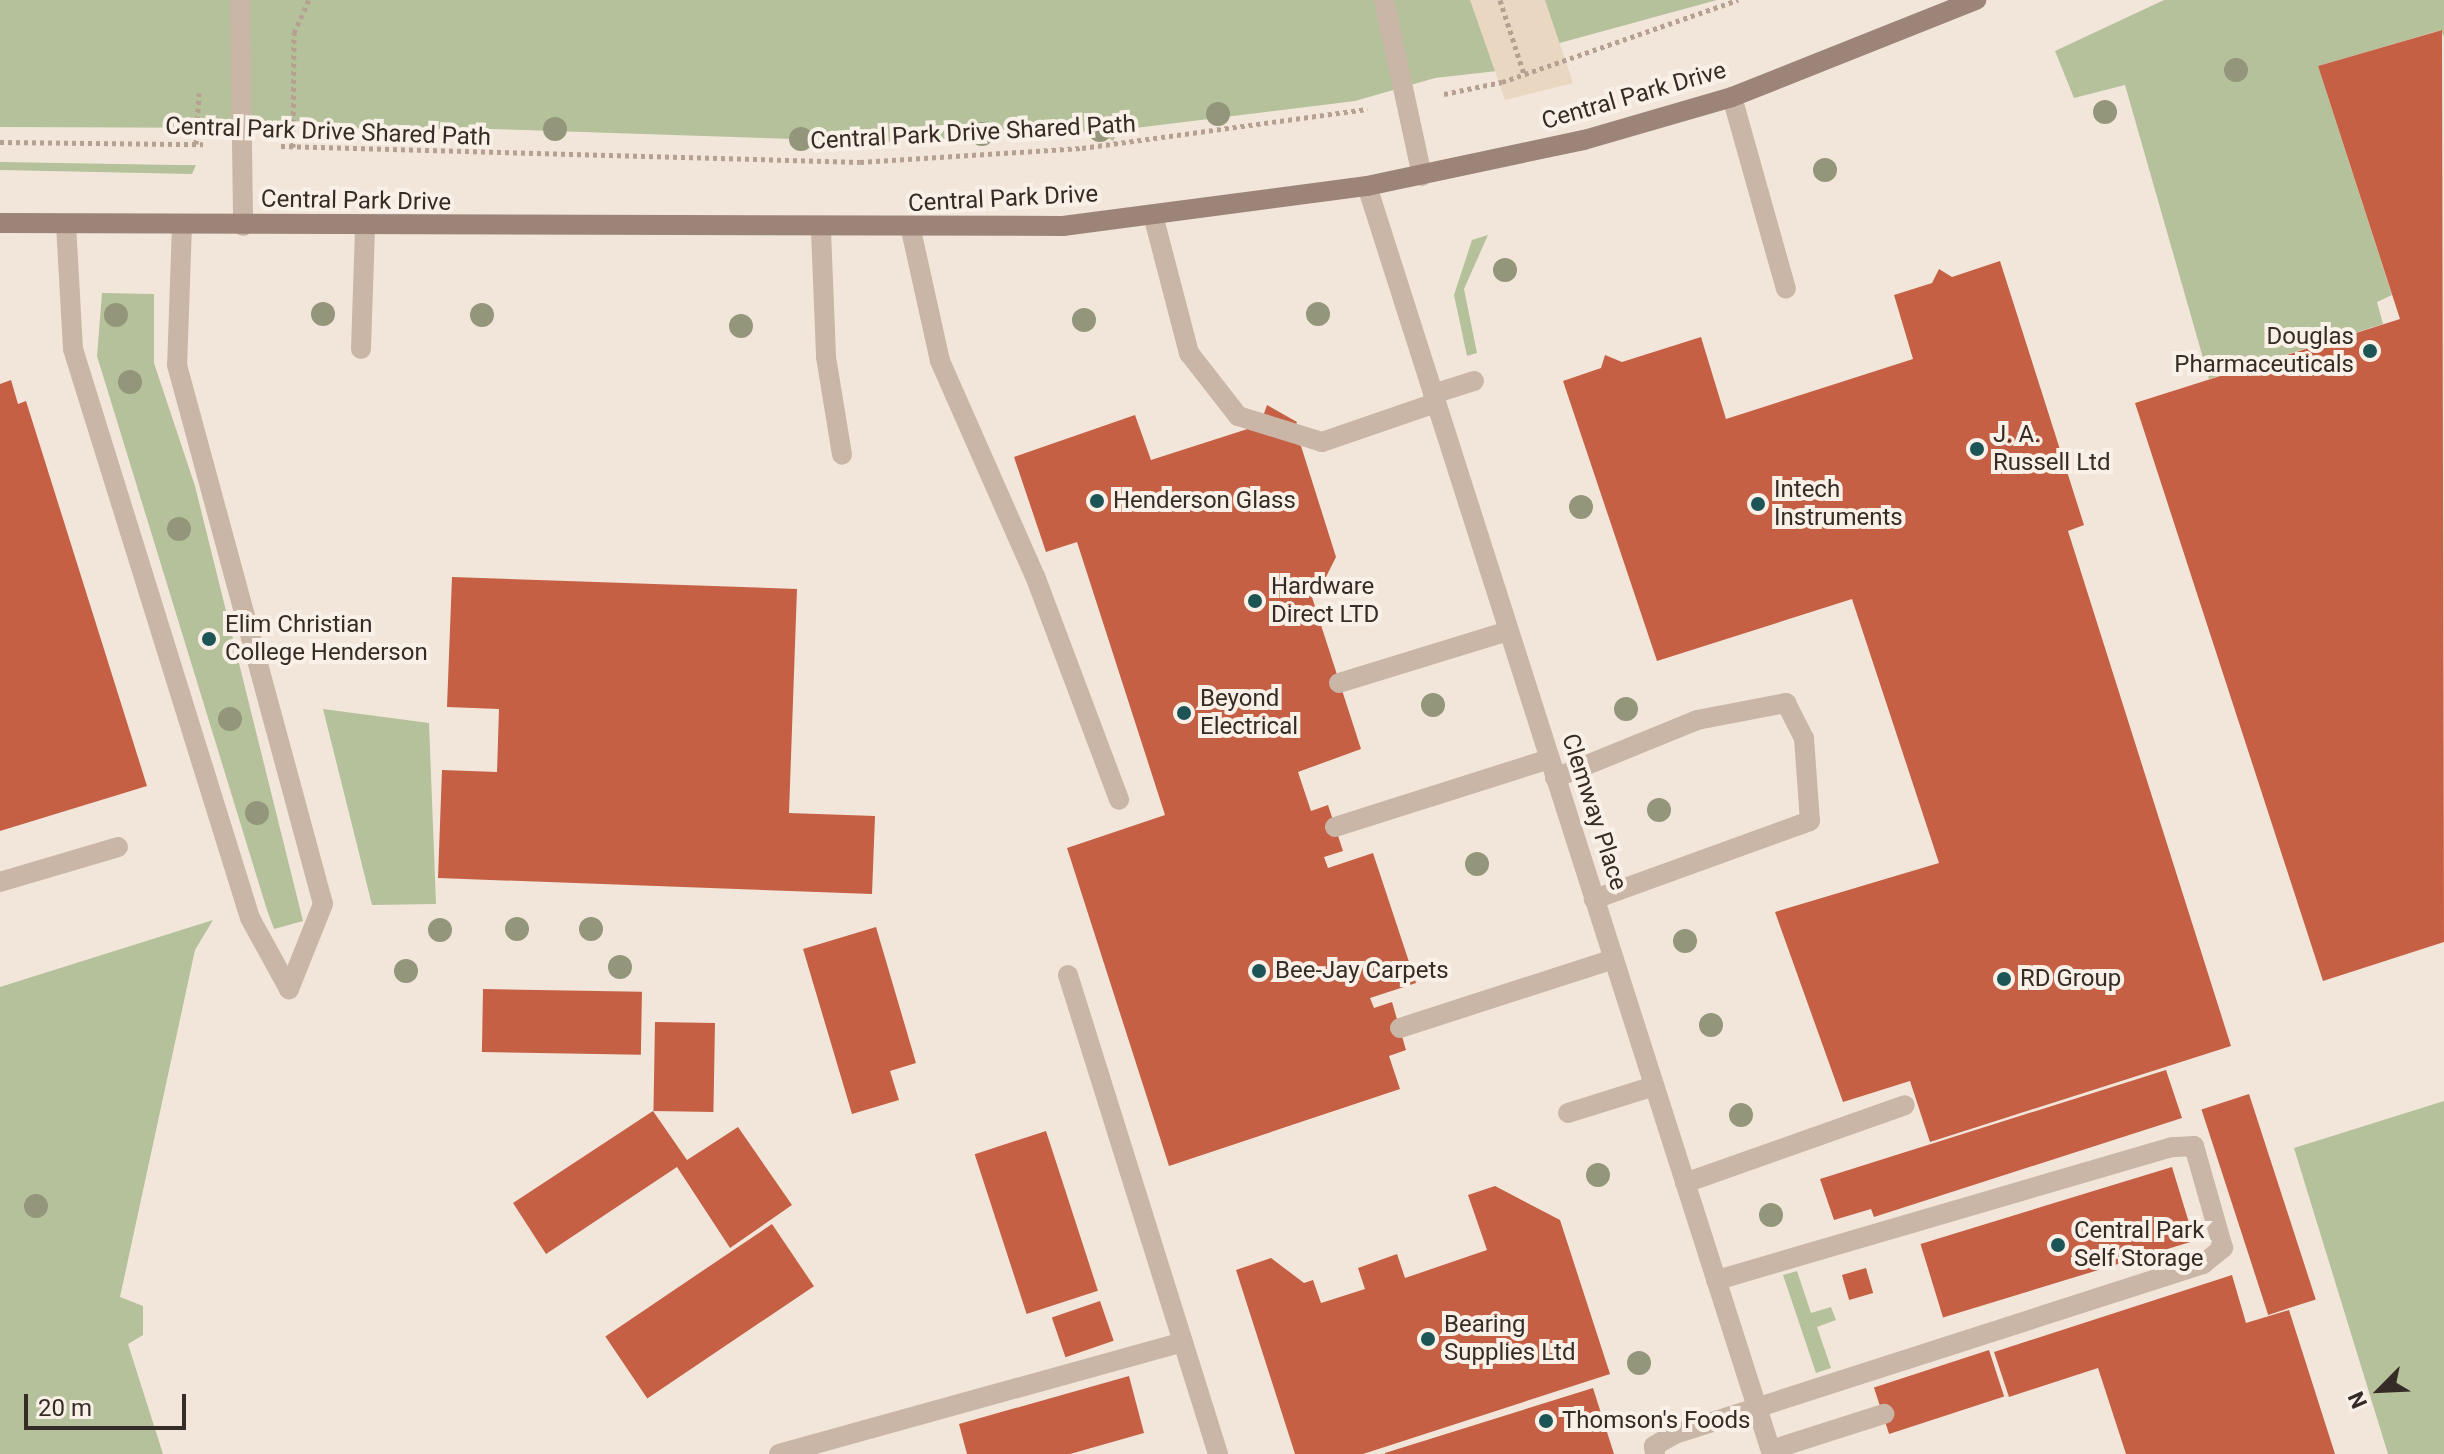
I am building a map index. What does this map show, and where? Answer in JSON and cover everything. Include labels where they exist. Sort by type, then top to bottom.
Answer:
[{"type":"main road","name":"Central Park Drive","points":[[0,223],[821,231],[1063,226],[1422,176],[1732,97],[1976,0]]},
{"type":"street","points":[[240,0],[243,226]]},
{"type":"street","points":[[1384,0],[1422,176]]},
{"type":"street","points":[[1732,97],[1786,289]]},
{"type":"street","name":"Clemway Place","points":[[1367,186],[1772,1452]]},
{"type":"street","points":[[1153,215],[1189,353],[1238,416],[1322,442],[1474,381]]},
{"type":"street","points":[[66,224],[73,349],[250,918],[289,989],[323,904],[177,365],[182,225]]},
{"type":"street","points":[[361,349],[365,227]]},
{"type":"street","points":[[911,230],[940,361],[1035,576],[1119,800]]},
{"type":"street","points":[[821,231],[826,357],[842,455]]},
{"type":"street","points":[[1339,683],[1508,631]]},
{"type":"street","points":[[1335,827],[1552,769],[1697,720],[1786,703],[1804,738],[1810,821],[1594,899]]},
{"type":"street","points":[[0,882],[118,847]]},
{"type":"street","points":[[1400,1028],[1613,959]]},
{"type":"street","points":[[1068,975],[1218,1454]]},
{"type":"street","points":[[1568,1113],[1654,1086]]},
{"type":"street","points":[[1685,1183],[1905,1105]]},
{"type":"street","points":[[1655,1454],[1654,1446],[1675,1434],[1758,1410],[2203,1264],[2223,1248],[2194,1146],[1716,1280]]},
{"type":"street","points":[[779,1454],[1182,1342]]},
{"type":"street","points":[[1772,1452],[1884,1414]]},
{"type":"path","points":[[293,147],[294,33],[309,0]]},
{"type":"path","points":[[1501,0],[1524,74]]},
{"type":"path","name":"Central Park Drive Shared Path","points":[[0,142],[244,145],[860,162],[1082,148],[1405,103],[1524,74],[1738,0]]},
{"type":"green space","points":[[0,0],[1717,0],[1494,61],[1497,71],[1435,78],[1355,101],[1119,130],[1113,141],[1097,131],[887,142],[491,129],[0,127]]},
{"type":"green space","points":[[2164,0],[2444,0],[2444,37],[2441,30],[2318,66],[2392,295],[2377,302],[2383,324],[2209,379],[2125,85],[2074,98],[2055,51]]},
{"type":"green space","points":[[0,162],[196,165],[192,174],[0,170]]},
{"type":"green space","points":[[1488,235],[1464,289],[1477,353],[1467,356],[1454,295],[1472,240]]},
{"type":"green space","points":[[102,293],[154,294],[154,363],[195,486],[303,921],[274,929],[267,910],[97,356]]},
{"type":"green space","points":[[323,709],[429,723],[436,904],[372,905]]},
{"type":"green space","points":[[213,920],[195,950],[120,1297],[143,1306],[143,1335],[128,1344],[163,1454],[0,1454],[0,987]]},
{"type":"green space","points":[[2444,1101],[2444,1454],[2388,1454],[2294,1148]]},
{"type":"green space","points":[[1797,1271],[1811,1313],[1831,1307],[1836,1320],[1817,1327],[1831,1368],[1816,1373],[1783,1275]]},
{"type":"shaded area","points":[[1470,0],[1545,0],[1573,83],[1505,100]]},
{"type":"building","points":[[2442,30],[2444,942],[2323,981],[2135,403],[2400,319],[2318,66]]},
{"type":"building","points":[[2000,261],[2084,525],[2068,531],[2231,1046],[1930,1142],[1910,1081],[1843,1102],[1775,912],[1939,863],[1852,599],[1657,661],[1563,381],[1601,368],[1605,355],[1622,362],[1701,337],[1726,419],[1913,359],[1894,295],[1932,283],[1939,269],[1952,277]]},
{"type":"building","points":[[11,380],[18,404],[26,401],[147,786],[0,831],[0,384]]},
{"type":"building","points":[[1267,405],[1297,422],[1289,440],[1301,446],[1336,557],[1321,587],[1310,591],[1361,749],[1298,772],[1311,811],[1328,805],[1343,851],[1324,857],[1328,868],[1373,853],[1416,983],[1370,998],[1374,1008],[1392,1002],[1406,1050],[1389,1056],[1400,1089],[1169,1166],[1067,848],[1165,815],[1077,542],[1046,552],[1014,457],[1135,415],[1151,460],[1260,425]]},
{"type":"building","points":[[452,577],[797,589],[789,813],[875,816],[872,894],[438,878],[442,770],[497,772],[499,709],[447,707]]},
{"type":"building","points":[[876,927],[916,1063],[890,1071],[899,1100],[852,1114],[803,949]]},
{"type":"building","points":[[483,989],[642,992],[641,1055],[482,1052]]},
{"type":"building","points":[[655,1022],[715,1023],[713,1112],[653,1111]]},
{"type":"building","points":[[2166,1070],[2182,1118],[1874,1217],[1871,1209],[1834,1220],[1820,1179]]},
{"type":"building","points":[[2249,1094],[2316,1299],[2268,1315],[2201,1109]]},
{"type":"building","points":[[653,1111],[687,1160],[738,1127],[792,1205],[730,1248],[677,1167],[546,1254],[513,1203]]},
{"type":"building","points":[[1046,1131],[1098,1291],[1027,1314],[975,1154]]},
{"type":"building","name":"Central Park Self Storage","points":[[2172,1167],[2195,1241],[1943,1318],[1920,1244]]},
{"type":"building","name":"Bearing Supplies Ltd","points":[[1495,1186],[1560,1220],[1610,1374],[1363,1454],[1295,1454],[1236,1270],[1271,1258],[1304,1283],[1313,1280],[1321,1303],[1365,1289],[1358,1268],[1397,1254],[1405,1278],[1487,1250],[1468,1195]]},
{"type":"building","points":[[772,1224],[814,1286],[647,1399],[605,1336]]},
{"type":"building","points":[[1866,1268],[1873,1293],[1849,1300],[1842,1275]]},
{"type":"building","points":[[2232,1275],[2246,1323],[2289,1310],[2335,1454],[2126,1454],[2098,1368],[2009,1397],[1994,1352]]},
{"type":"building","points":[[1100,1301],[1114,1341],[1065,1357],[1052,1318]]},
{"type":"building","points":[[1989,1350],[2004,1397],[1889,1434],[1874,1387]]},
{"type":"building","points":[[1129,1376],[1144,1433],[1070,1454],[967,1454],[959,1424]]},
{"type":"building","name":"Thomson's Foods","points":[[1593,1388],[1614,1454],[1385,1454],[1385,1453]]},
{"type":"place","name":"Douglas Pharmaceuticals","points":[[2370,351]]},
{"type":"place","name":"J. A. Russell Ltd","points":[[1977,449]]},
{"type":"place","name":"Henderson Glass","points":[[1097,501]]},
{"type":"place","name":"Intech Instruments","points":[[1758,504]]},
{"type":"place","name":"Hardware Direct LTD","points":[[1255,601]]},
{"type":"place","name":"Elim Christian College Henderson","points":[[209,639]]},
{"type":"place","name":"Beyond Electrical","points":[[1184,713]]},
{"type":"place","name":"Bee-Jay Carpets","points":[[1259,971]]},
{"type":"place","name":"RD Group","points":[[2004,979]]},
{"type":"place","name":"Central Park Self Storage","points":[[2058,1245]]},
{"type":"place","name":"Bearing Supplies Ltd","points":[[1428,1339]]},
{"type":"place","name":"Thomson's Foods","points":[[1546,1421]]}]
